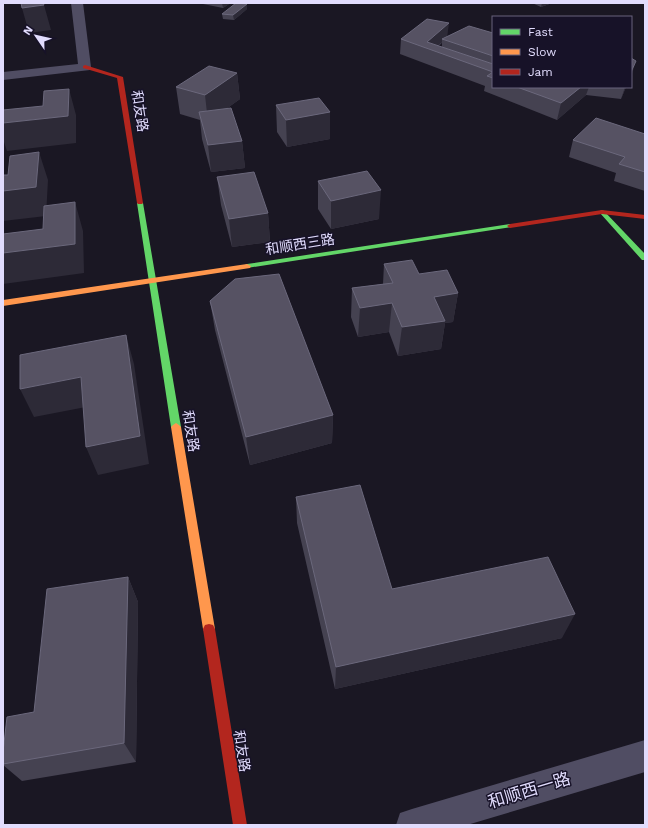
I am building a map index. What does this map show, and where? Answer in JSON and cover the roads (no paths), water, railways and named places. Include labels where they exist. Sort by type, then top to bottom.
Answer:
[{"type":"street","points":[[3,76],[85,67],[77,3]]},
{"type":"street","name":"和友路","points":[[85,67],[120,77],[240,825]]},
{"type":"street","points":[[602,212],[645,258]]},
{"type":"street","name":"和顺西三路","points":[[3,303],[602,212],[645,217]]},
{"type":"street","name":"和顺西一路","points":[[412,825],[645,756]]}]
